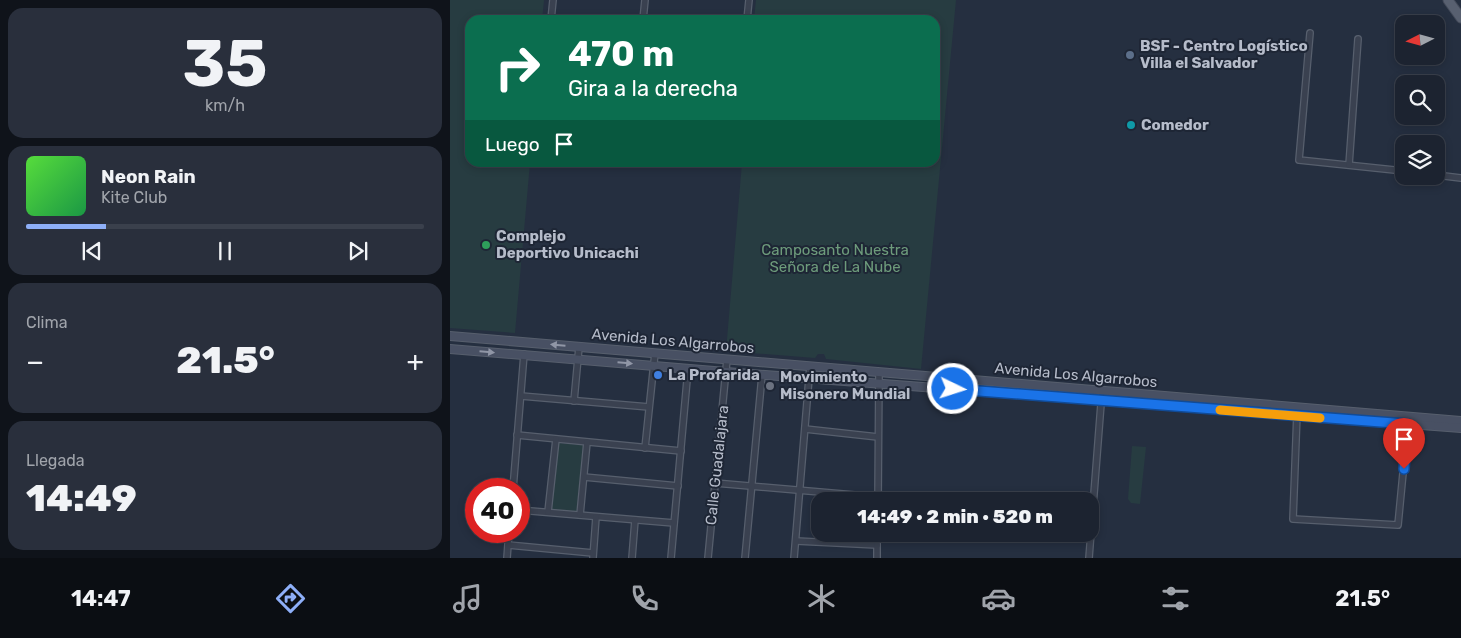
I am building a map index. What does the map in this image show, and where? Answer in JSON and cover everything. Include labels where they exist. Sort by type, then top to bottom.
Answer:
[{"type":"main road","points":[[1448,0],[1461,18]]},
{"type":"street","points":[[551,15],[552,0]]},
{"type":"street","points":[[644,15],[645,0]]},
{"type":"street","points":[[748,15],[749,0]]},
{"type":"street","points":[[1310,33],[1299,160],[1395,170]]},
{"type":"street","points":[[1349,166],[1358,39]]},
{"type":"street","points":[[1445,176],[1461,178]]},
{"type":"street","name":"Avenida Los Algarrobos","points":[[450,336],[1102,391],[1298,412]]},
{"type":"street","points":[[514,478],[525,343]]},
{"type":"street","points":[[574,401],[579,347]]},
{"type":"street","name":"Avenida Los Algarrobos","points":[[450,349],[1101,401],[1408,420],[1461,421]]},
{"type":"street","points":[[645,448],[654,353]]},
{"type":"street","name":"Calle Guadalajara","points":[[708,558],[727,360]]},
{"type":"street","points":[[794,558],[810,366]]},
{"type":"street","points":[[671,558],[688,369]]},
{"type":"street","points":[[878,492],[879,372]]},
{"type":"street","points":[[746,558],[762,375]]},
{"type":"street","points":[[1089,558],[1102,391]]},
{"type":"street","points":[[521,396],[649,407]]},
{"type":"street","points":[[1298,412],[1293,519],[1398,525],[1408,420]]},
{"type":"street","name":"Avenida Los Algarrobos","points":[[1408,420],[1461,428]]},
{"type":"street","points":[[805,429],[878,437]]},
{"type":"street","points":[[517,435],[681,451]]},
{"type":"street","points":[[548,512],[556,439]]},
{"type":"street","points":[[580,515],[587,442]]},
{"type":"street","points":[[584,477],[678,486]]},
{"type":"street","points":[[715,483],[817,492]]},
{"type":"street","points":[[530,511],[674,524]]},
{"type":"street","points":[[507,558],[508,545],[593,556],[596,517]]},
{"type":"street","points":[[632,558],[635,520]]},
{"type":"street","points":[[796,541],[877,545],[877,558]]},
{"type":"green space","name":"Complejo Deportivo Unicachi","points":[[450,0],[544,0],[542,15],[465,15],[465,167],[530,167],[515,333],[450,328]]},
{"type":"green space","name":"Camposanto Nuestra Señora de La Nube","points":[[756,0],[956,0],[921,369],[826,359],[824,354],[818,354],[815,358],[726,351],[742,167],[940,167],[940,15],[754,15]]},
{"type":"green space","points":[[558,443],[584,445],[577,513],[551,510]]},
{"type":"green space","points":[[1132,446],[1146,447],[1140,504],[1131,503],[1128,499]]},
{"type":"slow traffic","points":[[1220,410],[1320,418]]},
{"type":"place","name":"BSF - Centro Logístico Villa el Salvador","points":[[1130,55]]},
{"type":"place","name":"Comedor","points":[[1131,125]]},
{"type":"place","name":"Complejo Deportivo Unicachi","points":[[486,245]]},
{"type":"place","name":"La Profarida","points":[[658,375]]},
{"type":"place","name":"Movimiento Misonero Mundial","points":[[770,386]]},
{"type":"route","points":[[953,389],[1407,424],[1404,469]]}]
